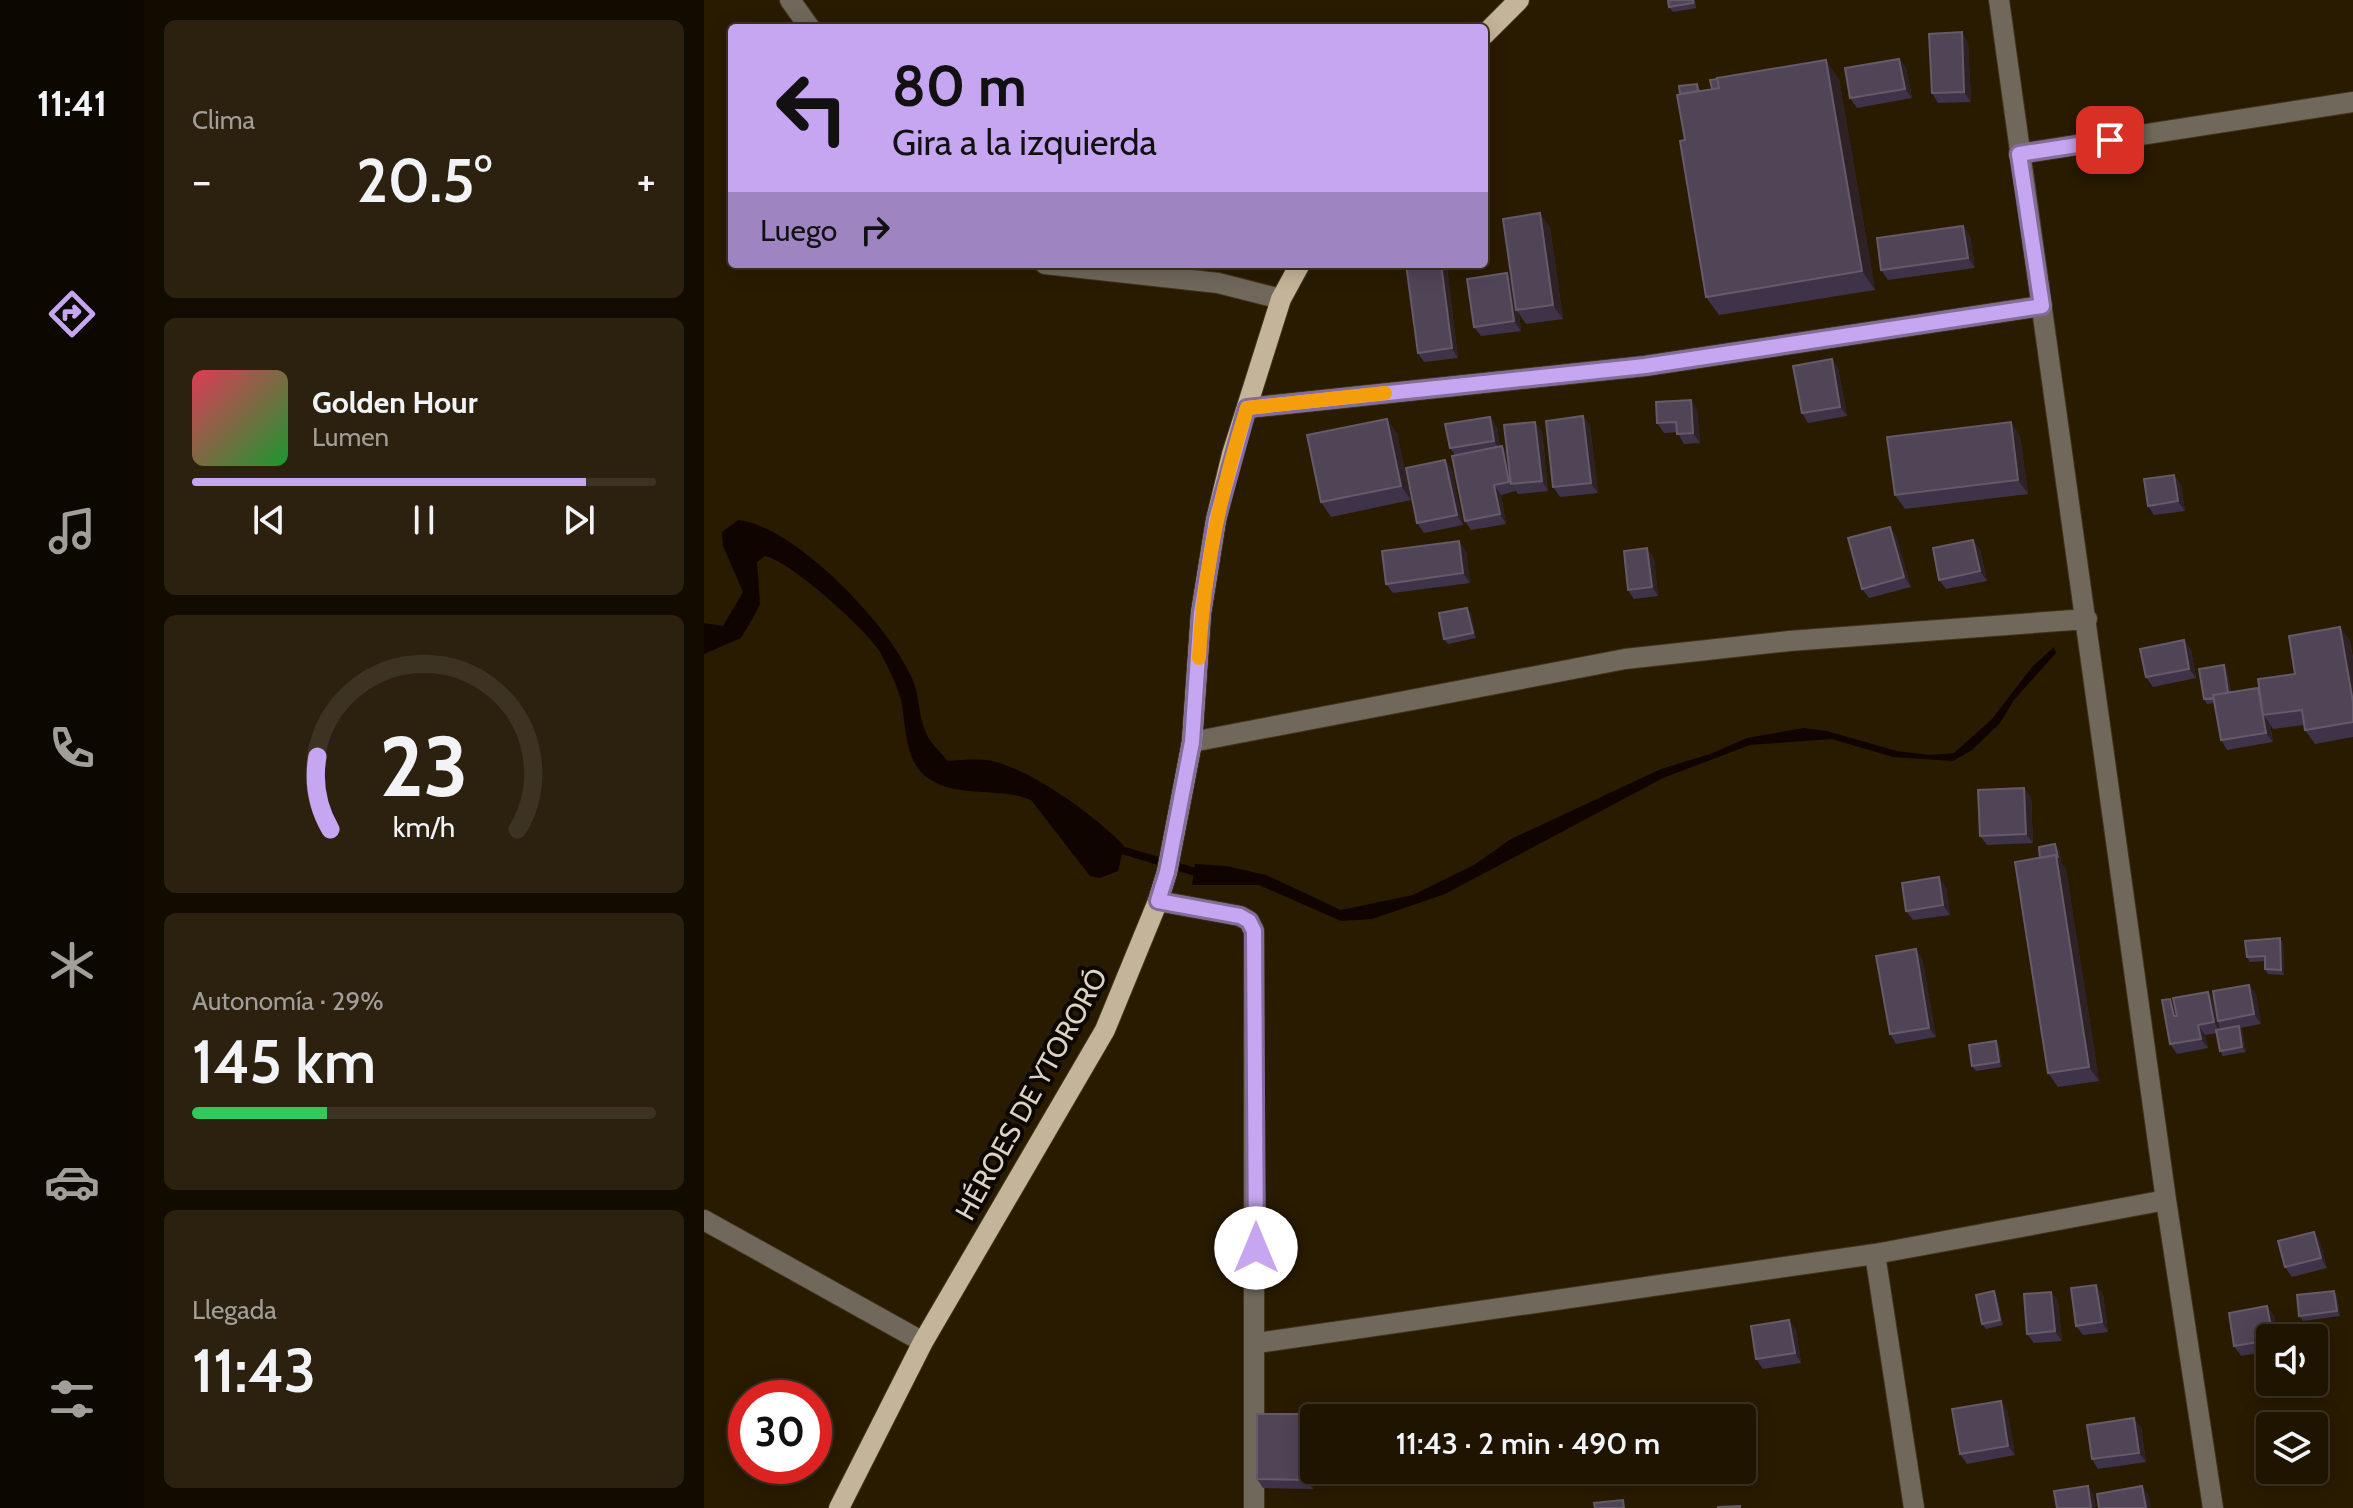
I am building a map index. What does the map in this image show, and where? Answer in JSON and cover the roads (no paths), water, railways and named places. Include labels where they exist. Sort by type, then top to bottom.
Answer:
[{"type":"main road","points":[[1488,31],[1519,0]]},
{"type":"main road","name":"HÉROES DE YTORORÓ","points":[[839,1508],[923,1342],[1105,1030],[1158,901],[1167,872],[1192,742],[1201,613],[1220,507],[1281,299],[1298,268]]},
{"type":"street","points":[[790,0],[807,24]]},
{"type":"street","points":[[1999,0],[2166,1200],[2213,1508]]},
{"type":"street","points":[[2019,154],[2353,102]]},
{"type":"street","points":[[1081,268],[1218,283],[1281,299]]},
{"type":"street","points":[[1247,408],[1645,366],[2042,306]]},
{"type":"street","points":[[1192,742],[1625,659],[1789,641],[2087,619]]},
{"type":"street","points":[[1158,901],[1240,916],[1249,921],[1254,931],[1257,1343],[1254,1508]]},
{"type":"street","points":[[1257,1343],[1875,1254],[2166,1200]]},
{"type":"street","points":[[704,1220],[923,1342]]},
{"type":"street","points":[[1875,1254],[1914,1508]]},
{"type":"waterway","points":[[1115,848],[1202,874]]}]
